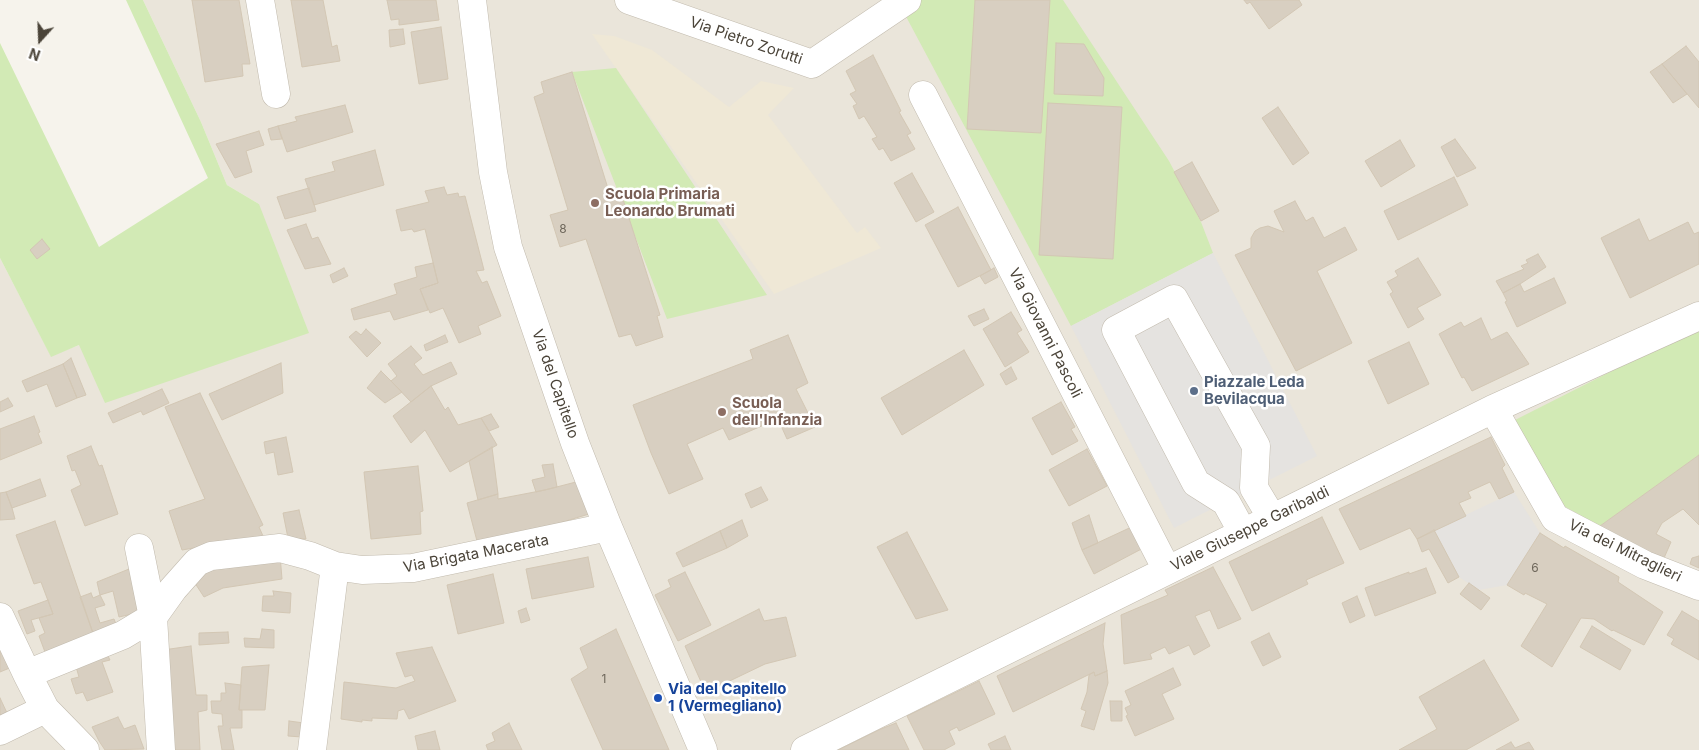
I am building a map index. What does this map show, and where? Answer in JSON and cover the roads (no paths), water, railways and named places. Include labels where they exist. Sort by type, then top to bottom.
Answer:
[{"type":"street","points":[[260,0],[276,94]]},
{"type":"street","name":"Via del Capitello","points":[[472,0],[493,172],[508,247],[575,443],[608,528],[703,750]]},
{"type":"street","name":"Via Pietro Zorutti","points":[[629,0],[812,64],[907,0]]},
{"type":"street","name":"Via Giovanni Pascoli","points":[[923,95],[1167,570]]},
{"type":"street","points":[[1244,532],[1226,502],[1196,483],[1116,330],[1174,299],[1256,446],[1254,488],[1272,518]]},
{"type":"street","name":"Viale Giuseppe Garibaldi","points":[[805,750],[1493,409],[1699,316]]},
{"type":"street","name":"Via dei Mitraglieri","points":[[1493,409],[1555,518],[1645,565],[1699,586]]},
{"type":"street","name":"Via Brigata Macerata","points":[[27,674],[123,635],[153,617],[173,589],[197,562],[210,556],[280,548],[310,556],[335,566],[362,570],[413,568],[608,528]]},
{"type":"street","points":[[139,548],[153,617],[161,750]]},
{"type":"street","points":[[312,750],[335,566]]},
{"type":"street","points":[[0,617],[45,709],[85,750]]},
{"type":"street","points":[[0,731],[45,709]]},
{"type":"place","name":"Scuola Primaria Leonardo Brumati","points":[[595,203]]},
{"type":"place","name":"Piazzale Leda Bevilacqua","points":[[1194,391]]},
{"type":"place","name":"Scuola dell'Infanzia","points":[[722,412]]},
{"type":"place","name":"Via del Capitello 1 (Vermegliano)","points":[[658,698]]}]
